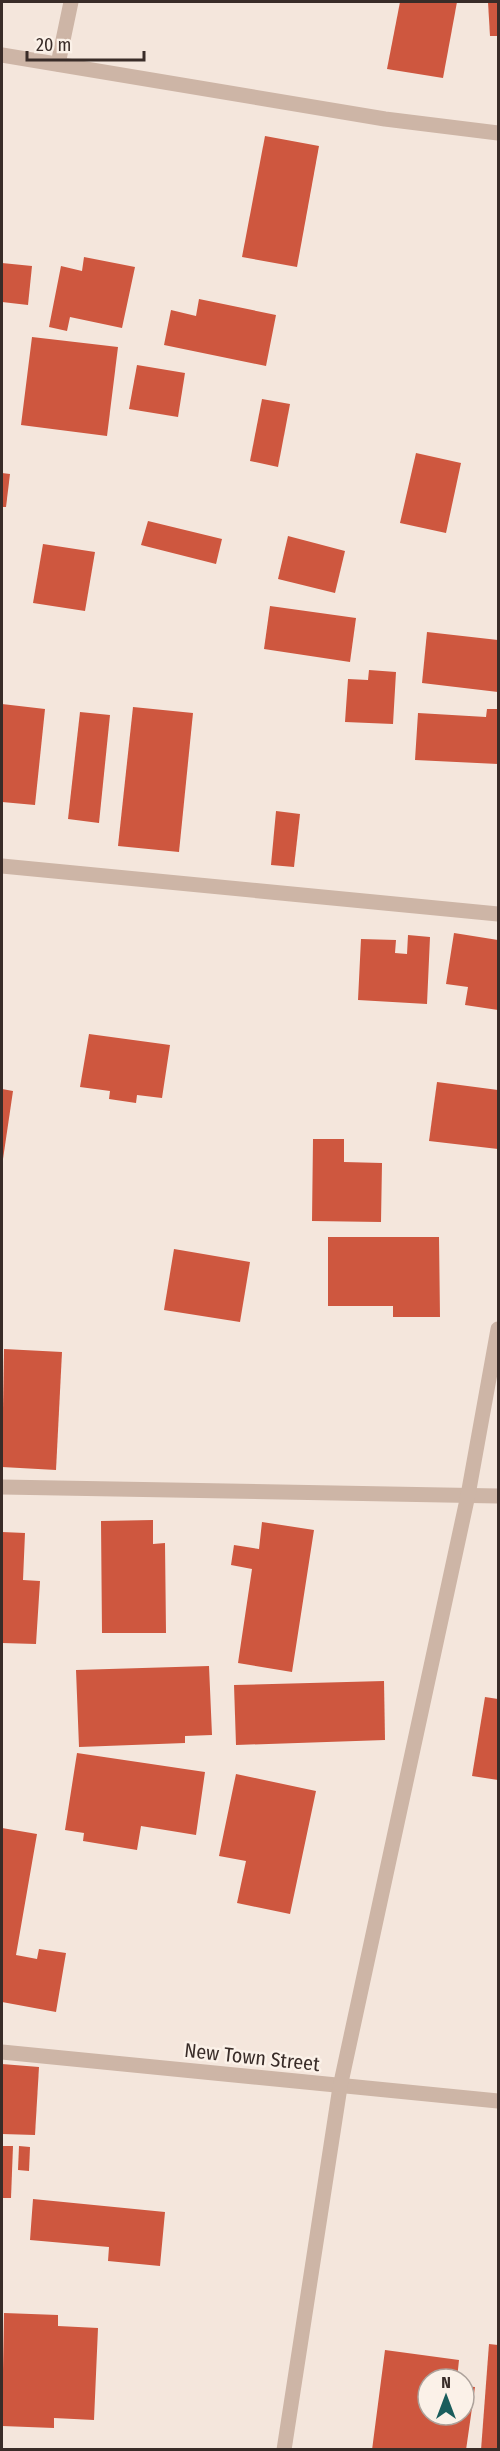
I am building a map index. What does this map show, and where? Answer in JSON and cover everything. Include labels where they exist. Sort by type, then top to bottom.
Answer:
[{"type":"street","points":[[58,64],[71,2]]},
{"type":"street","points":[[2,55],[385,119],[498,133]]},
{"type":"street","points":[[2,866],[498,914]]},
{"type":"street","points":[[285,2450],[340,2087],[468,1495],[498,1329]]},
{"type":"street","points":[[2,1487],[498,1496]]},
{"type":"street","name":"New Town Street","points":[[2,2052],[498,2102]]},
{"type":"building","points":[[400,2],[457,2],[443,78],[387,69]]},
{"type":"building","points":[[488,2],[498,2],[498,36],[490,36]]},
{"type":"building","points":[[265,136],[319,146],[297,267],[242,257]]},
{"type":"building","points":[[84,257],[135,267],[122,328],[70,317],[67,331],[49,327],[61,266],[82,271]]},
{"type":"building","points":[[2,263],[32,266],[28,305],[2,302]]},
{"type":"building","points":[[199,299],[276,315],[266,366],[164,345],[171,310],[196,316]]},
{"type":"building","points":[[32,337],[118,347],[107,436],[21,425]]},
{"type":"building","points":[[137,365],[185,373],[178,417],[129,409]]},
{"type":"building","points":[[262,399],[290,404],[278,467],[250,461]]},
{"type":"building","points":[[416,453],[461,463],[446,533],[400,523]]},
{"type":"building","points":[[2,473],[10,474],[6,507],[2,507]]},
{"type":"building","points":[[148,521],[222,539],[216,564],[141,545]]},
{"type":"building","points":[[288,536],[345,551],[335,593],[278,579]]},
{"type":"building","points":[[43,544],[95,552],[85,611],[33,603]]},
{"type":"building","points":[[270,606],[356,618],[350,662],[264,649]]},
{"type":"building","points":[[427,632],[498,640],[498,692],[422,683]]},
{"type":"building","points":[[369,670],[396,672],[393,724],[345,722],[348,679],[368,680]]},
{"type":"building","points":[[2,704],[45,709],[35,805],[2,802]]},
{"type":"building","points":[[133,707],[193,713],[179,852],[118,846]]},
{"type":"building","points":[[487,709],[498,709],[498,764],[415,760],[418,713],[486,717]]},
{"type":"building","points":[[80,712],[110,715],[99,823],[68,819]]},
{"type":"building","points":[[276,811],[300,814],[294,867],[271,865]]},
{"type":"building","points":[[454,933],[498,940],[498,1010],[465,1005],[468,987],[446,984]]},
{"type":"building","points":[[408,935],[430,937],[427,1004],[358,1000],[361,939],[396,940],[395,953],[407,954]]},
{"type":"building","points":[[89,1034],[170,1045],[162,1098],[137,1095],[136,1103],[109,1099],[110,1091],[80,1087]]},
{"type":"building","points":[[437,1082],[498,1090],[498,1149],[429,1141]]},
{"type":"building","points":[[2,1089],[13,1091],[3,1159],[2,1159]]},
{"type":"building","points":[[313,1139],[344,1139],[344,1162],[382,1163],[381,1222],[312,1221]]},
{"type":"building","points":[[328,1237],[439,1237],[440,1317],[393,1317],[393,1306],[328,1306]]},
{"type":"building","points":[[174,1249],[250,1262],[240,1322],[164,1310]]},
{"type":"building","points":[[4,1349],[62,1352],[56,1470],[2,1467]]},
{"type":"building","points":[[153,1520],[153,1544],[165,1543],[166,1633],[102,1633],[101,1521]]},
{"type":"building","points":[[262,1522],[314,1530],[292,1672],[238,1663],[252,1569],[231,1565],[234,1545],[259,1549]]},
{"type":"building","points":[[2,1532],[25,1533],[23,1580],[40,1581],[36,1644],[2,1643]]},
{"type":"building","points":[[209,1666],[212,1735],[185,1736],[185,1743],[79,1747],[76,1670]]},
{"type":"building","points":[[384,1681],[385,1740],[236,1745],[234,1685]]},
{"type":"building","points":[[485,1697],[498,1699],[498,1780],[472,1776]]},
{"type":"building","points":[[77,1753],[205,1772],[196,1835],[141,1826],[137,1850],[83,1841],[84,1833],[65,1830]]},
{"type":"building","points":[[236,1774],[316,1791],[290,1914],[237,1903],[246,1861],[219,1856]]},
{"type":"building","points":[[2,1828],[37,1834],[16,1955],[37,1959],[39,1949],[66,1953],[56,2012],[2,2002]]},
{"type":"building","points":[[2,2064],[39,2067],[35,2135],[2,2134]]},
{"type":"building","points":[[2,2146],[13,2146],[11,2198],[2,2198]]},
{"type":"building","points":[[19,2146],[30,2147],[29,2171],[18,2170]]},
{"type":"building","points":[[33,2199],[165,2212],[160,2266],[108,2261],[109,2247],[30,2240]]},
{"type":"building","points":[[4,2313],[58,2315],[58,2326],[98,2328],[94,2420],[54,2418],[54,2428],[2,2426]]},
{"type":"building","points":[[489,2344],[498,2345],[498,2450],[481,2450]]},
{"type":"building","points":[[385,2350],[459,2360],[458,2367],[416,2367],[416,2427],[469,2427],[466,2450],[372,2450]]}]
